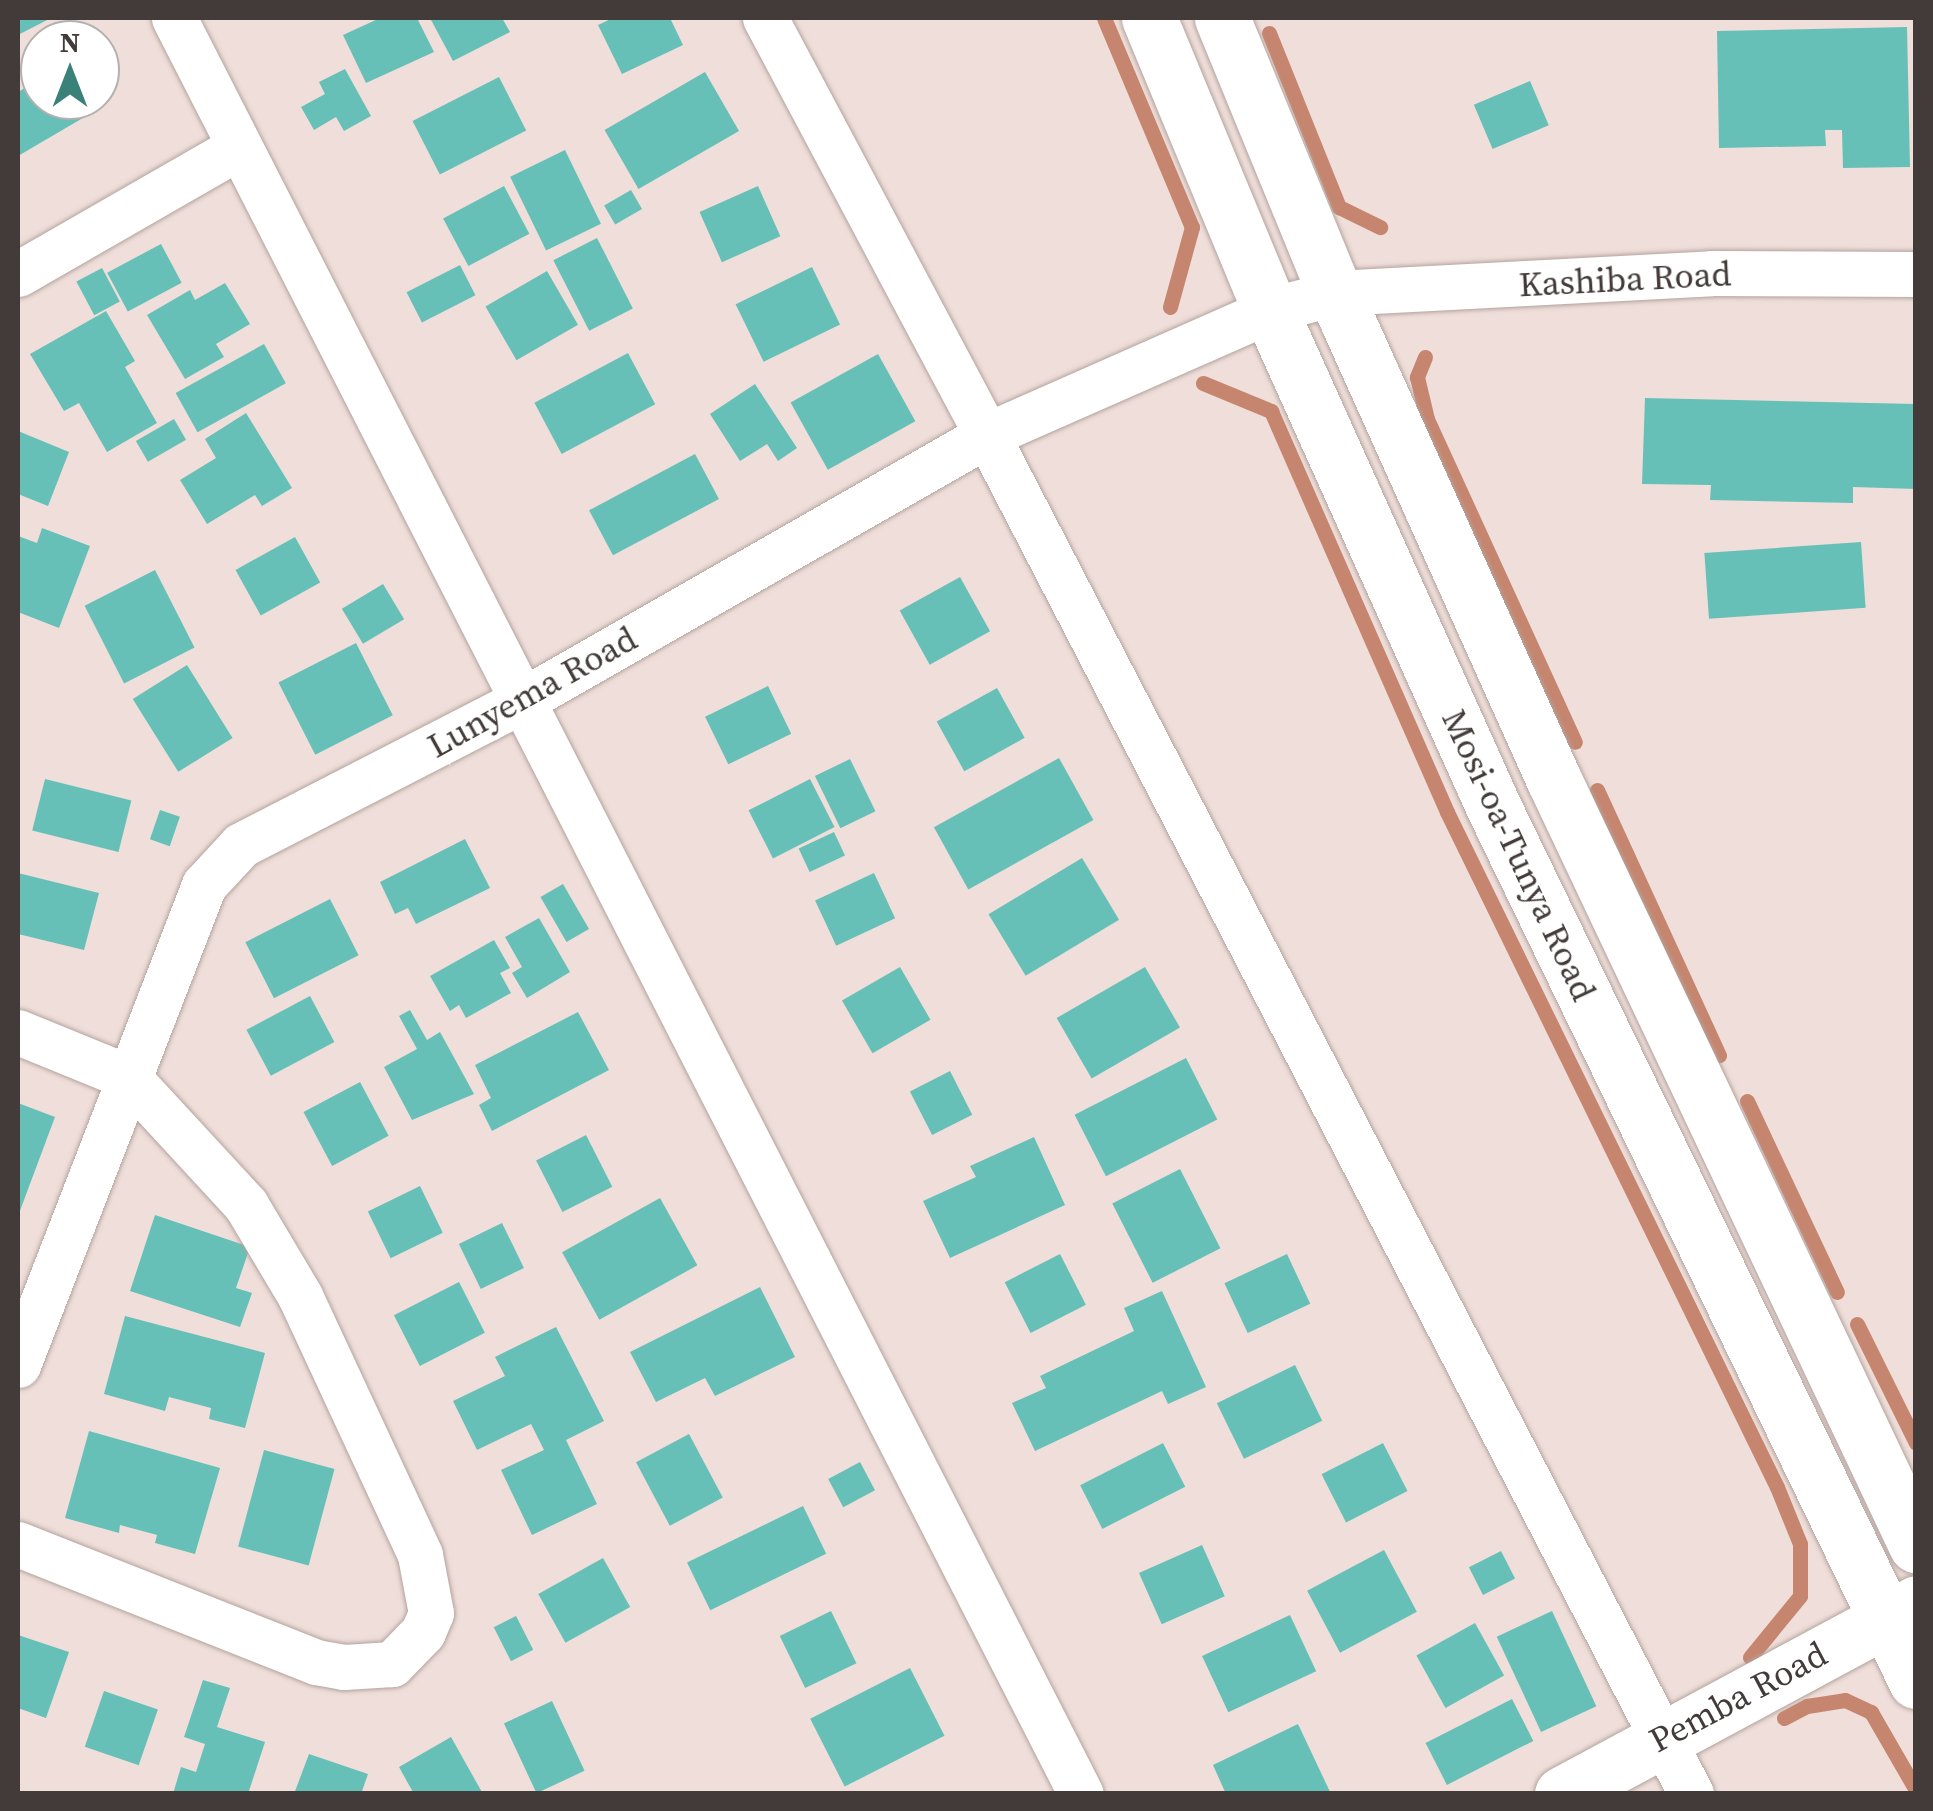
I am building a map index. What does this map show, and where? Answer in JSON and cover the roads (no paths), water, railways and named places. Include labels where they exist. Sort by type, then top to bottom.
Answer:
[{"type":"main road","name":"Mosi-oa-Tunya Road","points":[[1149,18],[1270,310],[1493,806],[1900,1611],[1916,1681]]},
{"type":"main road","name":"Mosi-oa-Tunya Road","points":[[1222,18],[1336,293],[1553,778],[1916,1546]]},
{"type":"main road","name":"Pemba Road","points":[[1562,1794],[1661,1736],[1900,1611]]},
{"type":"street","points":[[174,18],[964,1571],[1082,1794]]},
{"type":"street","points":[[765,18],[987,435],[1691,1794]]},
{"type":"street","points":[[18,274],[239,147]]},
{"type":"street","name":"Kashiba Road","points":[[1336,293],[1711,273],[1916,274]]},
{"type":"street","name":"Lunyema Road","points":[[18,1365],[204,885],[241,844],[523,700],[987,435],[1270,310],[1336,293]]},
{"type":"street","points":[[18,1032],[128,1078],[246,1206],[276,1249],[420,1555],[431,1613],[423,1632],[392,1664],[344,1667],[316,1662],[18,1544]]},
{"type":"waterway","points":[[1104,18],[1192,227],[1170,307]]},
{"type":"waterway","points":[[1269,33],[1339,207],[1380,227]]},
{"type":"waterway","points":[[1425,357],[1417,377],[1427,419],[1575,742]]},
{"type":"waterway","points":[[1203,383],[1271,411],[1447,812],[1777,1487],[1800,1544],[1800,1596],[1750,1657]]},
{"type":"waterway","points":[[1597,790],[1719,1055]]},
{"type":"waterway","points":[[1747,1101],[1837,1292]]},
{"type":"waterway","points":[[1857,1324],[1916,1443]]},
{"type":"waterway","points":[[1784,1718],[1807,1706],[1845,1700],[1871,1712],[1916,1790]]}]
